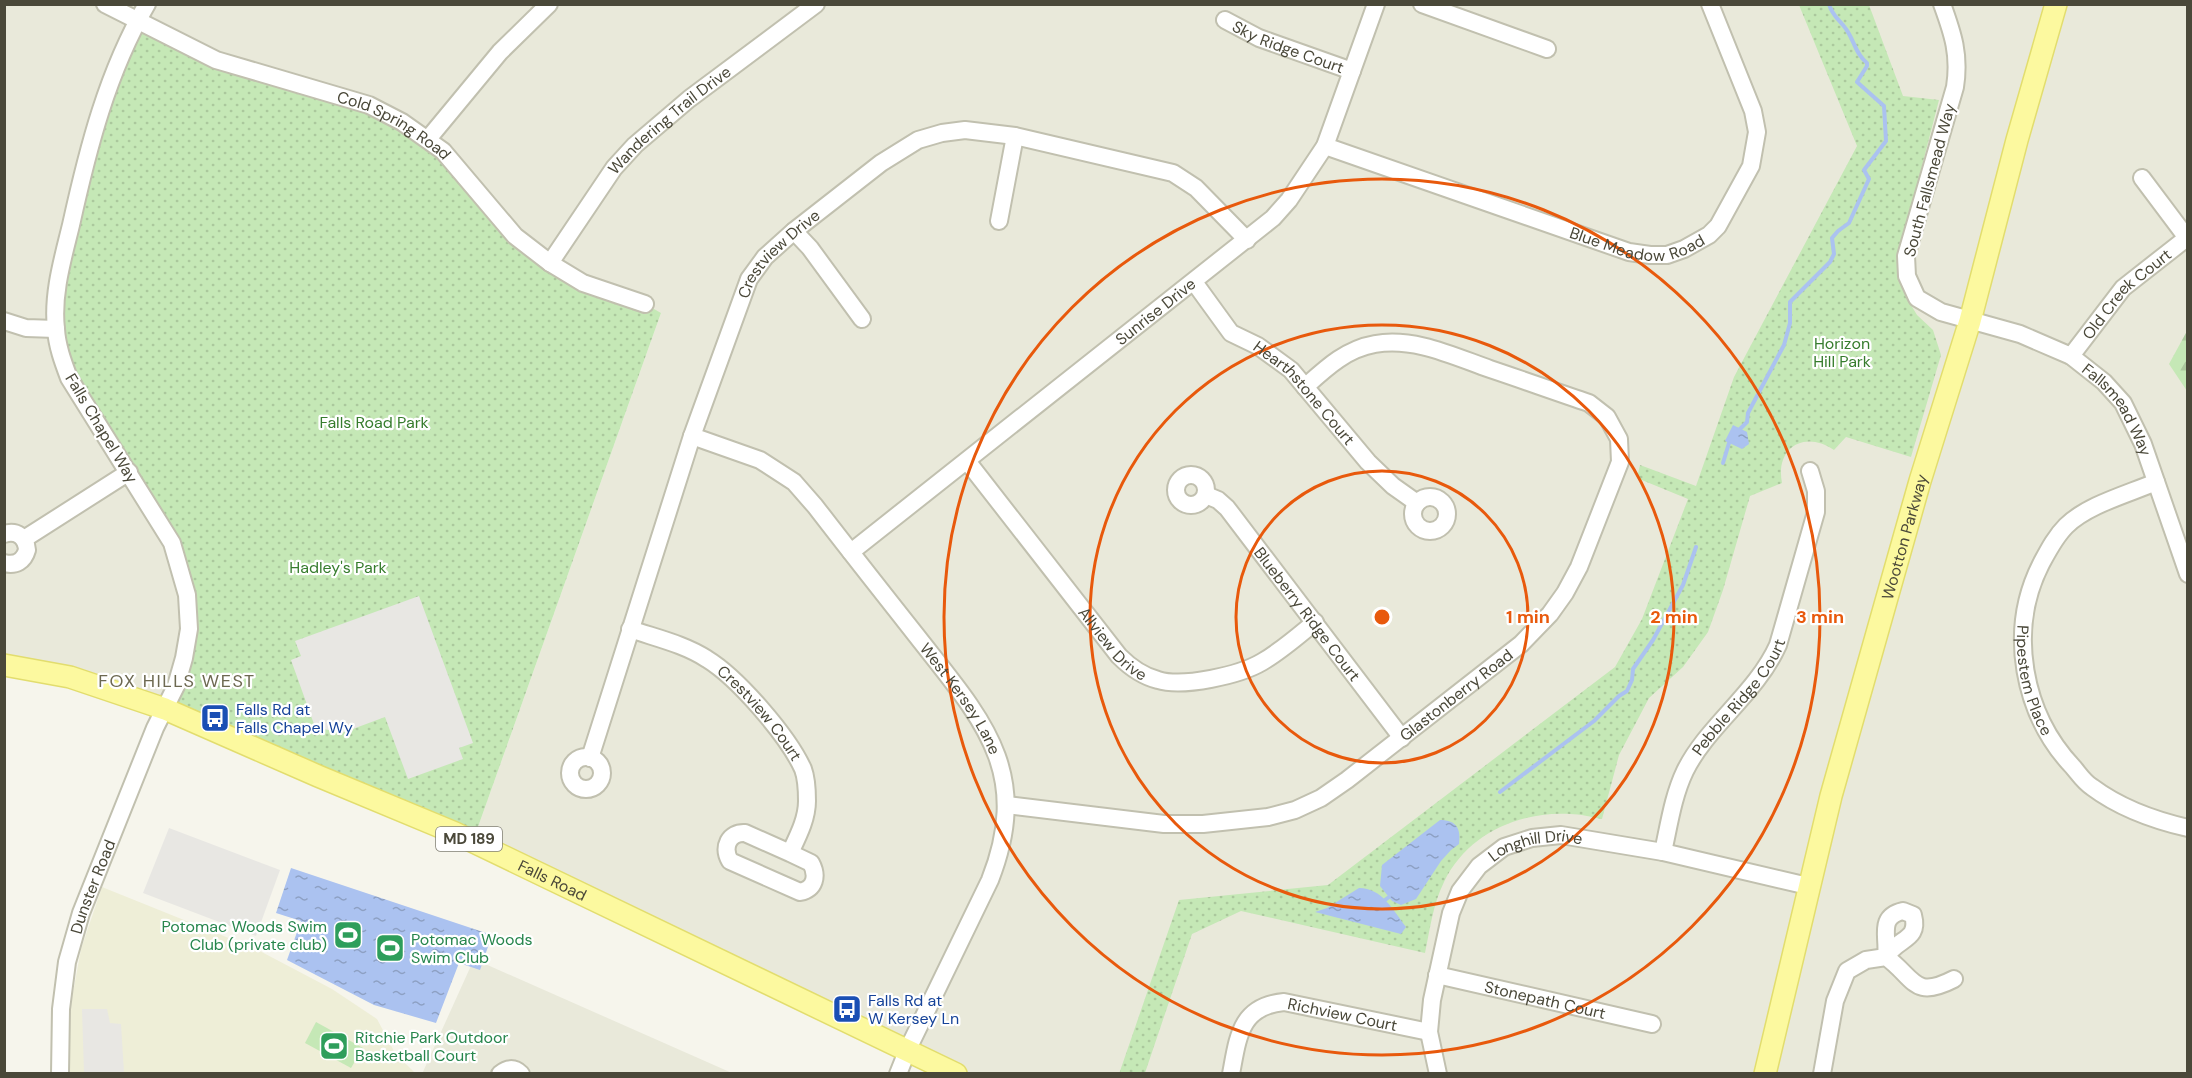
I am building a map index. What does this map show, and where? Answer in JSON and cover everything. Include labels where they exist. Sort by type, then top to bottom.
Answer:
[{"type":"main road","name":"Wootton Parkway","points":[[1765,1074],[1831,796],[1920,482],[1970,321],[2017,140],[2056,4]]},
{"type":"main road","name":"Falls Road","points":[[4,665],[70,677],[165,709],[473,841],[956,1074]]},
{"type":"street","name":"Cold Spring Road","points":[[105,4],[216,60],[369,105],[402,122],[443,151],[515,236],[550,263],[583,283],[645,304]]},
{"type":"street","name":"Falls Chapel Way","points":[[147,4],[110,81],[92,135],[60,270],[56,299],[56,329],[61,355],[69,378],[172,543],[187,595],[188,643],[176,686],[165,709]]},
{"type":"street","points":[[428,139],[493,60],[549,4]]},
{"type":"street","name":"Wandering Trail Drive","points":[[550,263],[614,168],[635,145],[689,99],[816,4]]},
{"type":"street","name":"Sunrise Drive","points":[[851,552],[1273,218],[1289,200],[1325,146],[1376,4]]},
{"type":"street","points":[[1422,4],[1547,49]]},
{"type":"street","name":"Blue Meadow Road","points":[[1325,146],[1629,252],[1667,255],[1684,249],[1709,235],[1718,226],[1751,166],[1757,132],[1753,111],[1710,4]]},
{"type":"street","name":"South Fallsmead Way","points":[[1942,4],[1953,35],[1958,67],[1955,87],[1906,256],[1907,276],[1917,298],[1941,312],[1970,321]]},
{"type":"street","name":"Sky Ridge Court","points":[[1225,20],[1259,39],[1352,71]]},
{"type":"street","name":"Crestview Drive","points":[[590,758],[692,436],[749,279],[765,257],[794,231],[881,163],[918,140],[942,133],[965,130],[1015,136],[1173,173],[1196,188],[1247,240]]},
{"type":"street","points":[[999,221],[1015,136]]},
{"type":"street","points":[[2142,178],[2187,238]]},
{"type":"street","points":[[794,231],[810,248],[862,319]]},
{"type":"street","name":"Old Creek Court","points":[[2072,356],[2123,288],[2187,238]]},
{"type":"street","name":"Hearthstone Court","points":[[1194,282],[1231,333],[1258,346],[1291,370],[1368,462],[1393,486],[1417,503]]},
{"type":"street","points":[[4,321],[26,328],[56,329]]},
{"type":"street","name":"Fallsmead Way","points":[[1970,321],[2020,334],[2072,356],[2104,382],[2123,403],[2143,444],[2187,574]]},
{"type":"street","name":"Glastonberry Road","points":[[1007,805],[1164,824],[1203,824],[1268,817],[1295,810],[1322,798],[1402,738],[1521,644],[1555,607],[1579,567],[1620,462],[1619,440],[1607,417],[1589,403],[1431,348],[1399,342],[1374,344],[1350,352],[1336,360],[1305,387]]},
{"type":"street","name":"West Kersey Lane","points":[[692,436],[760,460],[794,482],[981,719],[999,759],[1007,805],[1002,845],[990,880],[898,1074]]},
{"type":"street","name":"Allview Drive","points":[[967,461],[1119,656],[1144,675],[1160,681],[1178,682],[1237,673],[1262,662],[1315,622]]},
{"type":"street","name":"Pebble Ridge Court","points":[[1663,852],[1685,771],[1699,750],[1755,683],[1778,645],[1816,512],[1816,491],[1810,471]]},
{"type":"street","points":[[24,539],[129,472]]},
{"type":"street","name":"Pipestem Place","points":[[2156,482],[2084,513],[2066,526],[2048,550],[2034,577],[2025,605],[2022,640],[2025,674],[2041,723],[2058,752],[2090,786],[2127,809],[2187,828]]},
{"type":"street","name":"Blueberry Ridge Court","points":[[1206,495],[1218,500],[1227,508],[1402,738]]},
{"type":"street","points":[[4,534],[16,533],[24,539],[27,550],[22,560],[12,564],[4,563]]},
{"type":"street","name":"Crestview Court","points":[[630,629],[692,650],[722,669],[753,698],[795,754],[804,771],[807,801],[805,820],[790,853]]},
{"type":"street","name":"Dunster Road","points":[[60,1074],[61,1009],[67,962],[81,913],[155,728],[165,709]]},
{"type":"street","points":[[746,832],[790,853],[811,863],[815,870],[815,881],[806,891],[800,892],[730,861],[726,846],[732,836],[746,832]]},
{"type":"street","name":"Longhill Drive","points":[[1437,1074],[1429,1032],[1432,1000],[1451,913],[1460,891],[1479,867],[1504,848],[1532,838],[1561,835],[1663,852],[1808,886]]},
{"type":"street","points":[[1822,1074],[1835,1001],[1847,971],[1866,960],[1886,957],[1917,986],[1929,988],[1941,986],[1954,979]]},
{"type":"street","name":"Stonepath Court","points":[[1437,975],[1652,1024]]},
{"type":"street","name":"Richview Court","points":[[1231,1074],[1240,1031],[1250,1016],[1259,1008],[1271,1004],[1284,1002],[1429,1032]]},
{"type":"street","points":[[500,1074],[508,1069],[516,1069],[521,1074]]},
{"type":"shaded area","points":[[4,5],[2187,5],[2187,1073],[956,1073],[473,841],[661,313],[155,514],[189,612],[165,709],[5,665]]},
{"type":"shaded area","points":[[419,596],[473,743],[459,748],[463,759],[408,779],[385,717],[342,733],[315,727],[291,660],[301,656],[295,641]]},
{"type":"shaded area","points":[[169,828],[280,870],[256,936],[143,893]]},
{"type":"shaded area","points":[[102,887],[256,949],[332,989],[377,1019],[395,1053],[415,1073],[70,1074],[68,1024],[72,998],[81,949]]},
{"type":"shaded area","points":[[474,959],[732,1073],[422,1074]]},
{"type":"shaded area","points":[[82,1009],[107,1009],[110,1023],[121,1024],[124,1073],[84,1073]]},
{"type":"green space","name":"Horizon Hill Park","points":[[1799,5],[1869,5],[1903,96],[1939,100],[1899,255],[1899,276],[1905,295],[1917,315],[1933,330],[1941,355],[1911,457],[1846,437],[1834,450],[1823,444],[1803,442],[1788,451],[1781,470],[1782,483],[1750,496],[1723,590],[1708,632],[1683,667],[1649,698],[1619,755],[1602,819],[1570,814],[1532,817],[1496,829],[1481,839],[1454,865],[1440,890],[1425,953],[1241,911],[1192,934],[1145,1073],[1119,1074],[1179,900],[1328,885],[1615,667],[1642,619],[1688,499],[1637,478],[1640,465],[1696,486],[1734,377],[1857,146]]},
{"type":"green space","name":"Falls Road Park","points":[[137,21],[402,122],[550,263],[661,313],[473,841],[165,709],[184,658],[177,555],[81,399],[56,329],[81,182]]},
{"type":"green space","points":[[2187,331],[2187,391],[2169,364]]},
{"type":"green space","name":"Ritchie Park Outdoor Basketball Court","points":[[316,1022],[363,1048],[351,1068],[305,1043]]},
{"type":"water","points":[[1733,425],[1747,432],[1749,444],[1742,449],[1725,441]]},
{"type":"water","points":[[1440,820],[1446,820],[1457,826],[1459,844],[1441,861],[1416,899],[1401,905],[1392,901],[1380,886],[1382,865]]},
{"type":"water","name":"Potomac Woods Swim Club","points":[[291,868],[492,935],[480,970],[459,963],[436,1023],[374,1005],[287,960],[301,921],[276,913]]},
{"type":"water","points":[[1359,888],[1374,892],[1386,901],[1406,927],[1401,934],[1315,912],[1327,908]]},
{"type":"waterway","points":[[1740,429],[1747,422],[1748,413],[1784,345],[1790,323],[1790,302],[1830,262],[1834,254],[1832,238],[1849,223],[1869,179],[1864,170],[1886,141],[1884,106],[1857,82],[1867,63],[1860,56],[1849,33],[1834,15],[1829,4]]},
{"type":"waterway","points":[[1723,463],[1729,443]]},
{"type":"waterway","points":[[1500,792],[1594,721],[1627,691],[1632,680],[1633,669],[1653,640],[1683,585],[1696,547]]},
{"type":"waterway","points":[[1385,900],[1389,897]]},
{"type":"place","name":"Falls Rd at Falls Chapel Wy","points":[[215,718]]},
{"type":"place","name":"Potomac Woods Swim Club (private club)","points":[[348,935]]},
{"type":"place","name":"Potomac Woods Swim Club","points":[[390,948]]},
{"type":"place","name":"Falls Rd at W Kersey Ln","points":[[847,1009]]},
{"type":"place","name":"Ritchie Park Outdoor Basketball Court","points":[[334,1046]]},
{"type":"district","name":"FOX HILLS WEST","points":[[177,681]]},
{"type":"park label","name":"Hadley's Park","points":[[338,567]]}]
